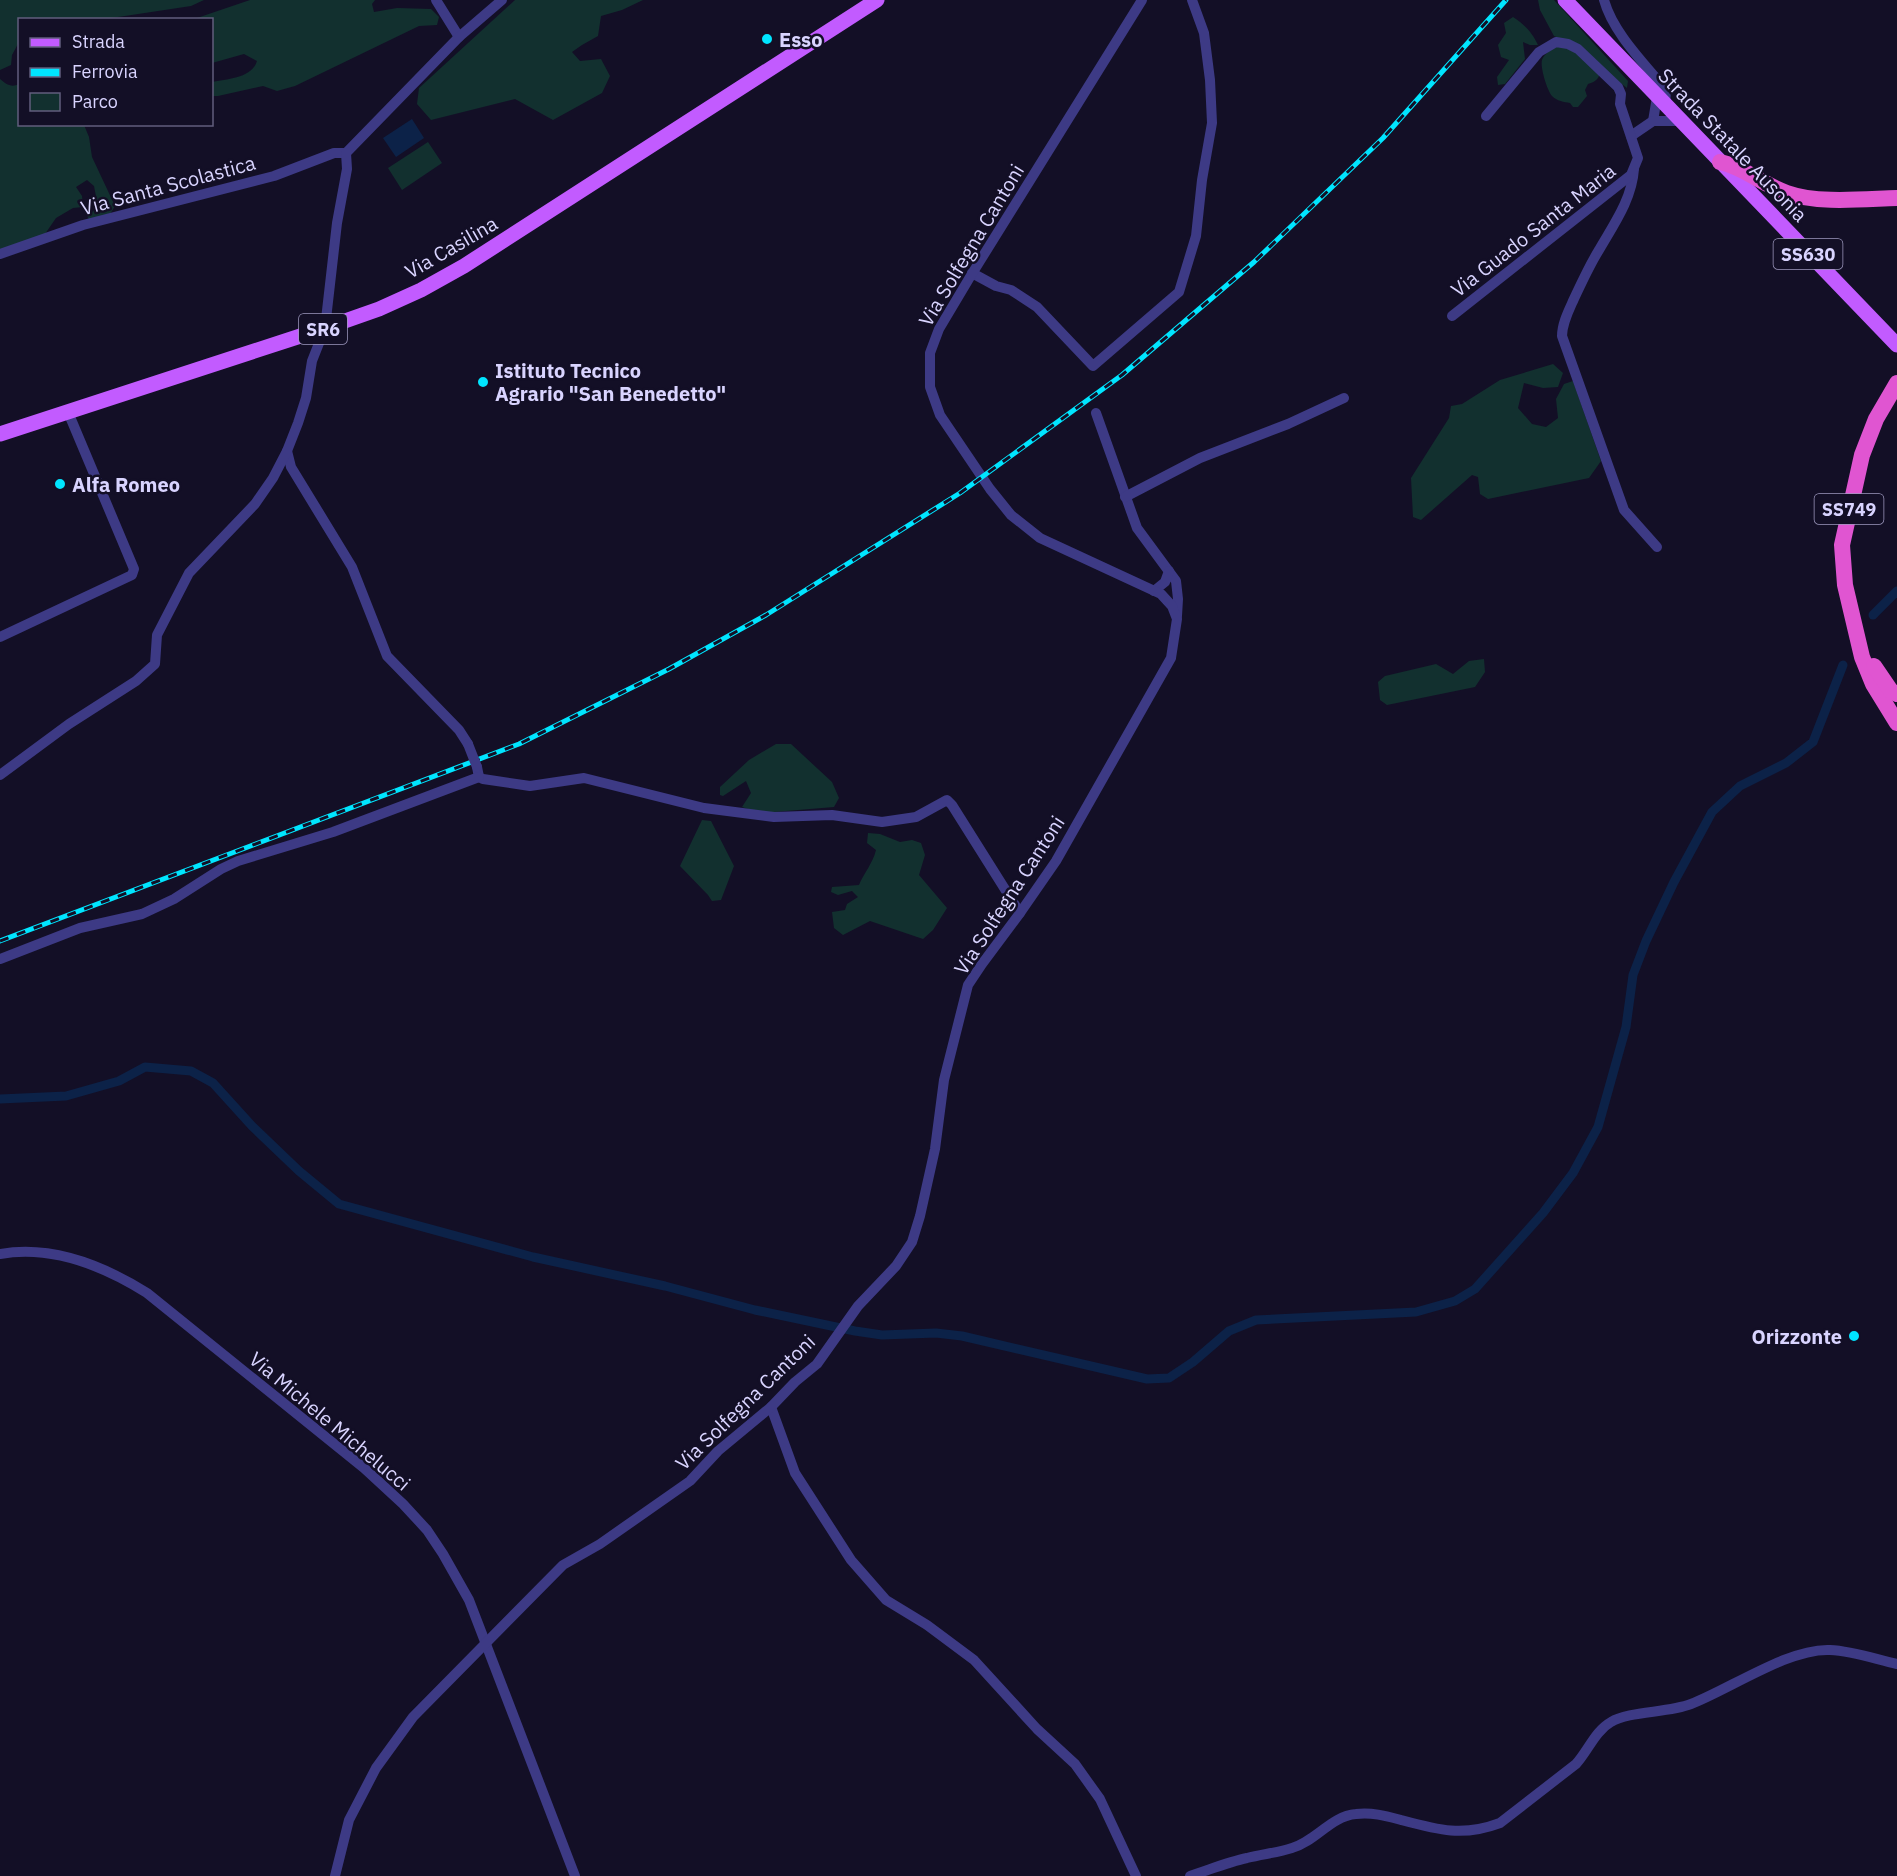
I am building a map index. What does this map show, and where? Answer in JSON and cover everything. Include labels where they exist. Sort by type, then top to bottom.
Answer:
[{"type":"highway","points":[[1720,162],[1731,164],[1786,193],[1827,199],[1897,198]]},
{"type":"highway","name":"SS749","points":[[1860,643],[1845,585],[1842,545],[1862,455],[1876,419],[1897,383]]},
{"type":"highway","points":[[1860,643],[1891,691],[1897,694]]},
{"type":"highway","points":[[1860,643],[1862,657],[1873,684],[1897,723]]},
{"type":"main road","name":"Via Casilina","points":[[0,434],[325,328],[379,309],[421,290],[464,266],[877,0]]},
{"type":"main road","name":"Strada Statale Ausonia","points":[[1565,0],[1897,345]]},
{"type":"street","points":[[436,0],[459,37]]},
{"type":"street","points":[[0,775],[69,724],[136,681],[155,664],[158,635],[189,573],[255,504],[273,478],[287,451],[303,406],[312,362],[325,328],[337,223],[347,169],[346,153],[459,37],[502,0]]},
{"type":"street","name":"Via Solfegna Cantoni","points":[[335,1876],[349,1820],[376,1767],[413,1717],[563,1565],[600,1544],[690,1481],[718,1450],[771,1407],[795,1382],[817,1364],[858,1306],[896,1266],[912,1242],[920,1216],[934,1149],[944,1080],[969,985],[1056,861],[1171,658],[1177,619],[1172,606],[1161,594],[1040,538],[1011,515],[990,489],[940,415],[930,387],[930,353],[939,329],[1142,0]]},
{"type":"street","points":[[972,273],[996,286],[1011,290],[1037,307],[1093,366],[1179,292],[1196,236],[1202,180],[1212,123],[1210,80],[1204,33],[1192,0]]},
{"type":"street","points":[[1604,0],[1606,10],[1616,27],[1666,90],[1653,121],[1631,136]]},
{"type":"street","name":"Via Guado Santa Maria","points":[[1452,316],[1631,175],[1638,158],[1620,104],[1621,94],[1618,87],[1578,49],[1568,44],[1556,42],[1539,52],[1486,116]]},
{"type":"street","points":[[1653,121],[1680,121]]},
{"type":"street","name":"Via Santa Scolastica","points":[[0,254],[83,225],[274,176],[334,153],[346,153]]},
{"type":"street","points":[[1634,169],[1633,183],[1626,202],[1568,312],[1562,336],[1624,510],[1657,547]]},
{"type":"street","points":[[1125,497],[1200,458],[1288,424],[1344,398]]},
{"type":"street","points":[[0,637],[132,575],[134,569],[68,412]]},
{"type":"street","points":[[1096,413],[1137,528],[1176,581],[1177,619]]},
{"type":"street","points":[[287,451],[291,467],[352,567],[387,656],[459,730],[468,744],[478,772]]},
{"type":"street","points":[[1154,591],[1165,582],[1169,571]]},
{"type":"street","points":[[0,958],[80,928],[142,914],[174,899],[221,869],[238,861],[333,832],[478,772],[530,786],[584,777],[704,808],[774,817],[832,815],[882,822],[916,817],[947,800],[1020,913]]},
{"type":"street","name":"Via Michele Michelucci","points":[[0,1254],[9,1252],[51,1254],[81,1262],[125,1280],[147,1293],[364,1468],[403,1504],[443,1554],[469,1600],[575,1876]]},
{"type":"street","points":[[771,1407],[795,1473],[851,1560],[886,1600],[927,1624],[974,1660],[1037,1729],[1075,1764],[1100,1799],[1136,1876]]},
{"type":"street","points":[[1190,1876],[1246,1858],[1294,1848],[1336,1820],[1356,1814],[1382,1815],[1444,1831],[1485,1829],[1500,1823],[1576,1764],[1594,1738],[1611,1722],[1689,1705],[1802,1653],[1830,1650],[1897,1664]]},
{"type":"green space","points":[[0,0],[204,0],[191,6],[112,18],[18,18],[18,44],[12,55],[11,65],[0,70]]},
{"type":"green space","points":[[250,0],[375,0],[372,4],[374,12],[397,8],[431,9],[439,17],[437,25],[419,26],[295,86],[277,91],[263,86],[218,96],[213,96],[213,82],[245,74],[254,67],[257,61],[244,54],[213,63],[213,18],[197,18]]},
{"type":"green space","points":[[515,0],[643,0],[622,10],[601,16],[598,36],[572,52],[580,61],[601,59],[610,76],[602,93],[553,120],[515,99],[431,120],[417,104],[419,88]]},
{"type":"green space","points":[[1538,0],[1554,0],[1628,81],[1627,88],[1610,75],[1583,48],[1554,36],[1540,10]]},
{"type":"green space","points":[[1513,17],[1528,29],[1538,45],[1523,42],[1525,59],[1505,84],[1498,85],[1497,77],[1509,60],[1501,57],[1498,45],[1506,33],[1504,23]]},
{"type":"green space","points":[[1555,46],[1567,46],[1600,72],[1597,79],[1588,84],[1585,90],[1587,96],[1578,107],[1554,98],[1546,84],[1542,60]]},
{"type":"green space","points":[[0,79],[7,84],[18,84],[18,126],[84,126],[89,137],[92,157],[115,206],[107,219],[90,221],[87,216],[98,207],[94,186],[87,180],[76,187],[82,196],[83,207],[73,208],[56,218],[45,234],[0,251]]},
{"type":"green space","points":[[428,142],[442,163],[402,190],[388,168]]},
{"type":"green space","points":[[1553,364],[1563,373],[1558,387],[1543,388],[1524,383],[1518,408],[1532,424],[1546,427],[1558,418],[1556,399],[1564,384],[1573,381],[1601,461],[1589,478],[1488,499],[1480,494],[1478,477],[1472,475],[1421,520],[1413,517],[1411,478],[1449,418],[1451,406],[1462,404],[1500,380]]},
{"type":"green space","points":[[1484,659],[1485,672],[1475,687],[1387,705],[1380,700],[1378,682],[1385,676],[1436,664],[1453,674],[1469,661]]},
{"type":"green space","points":[[776,744],[791,744],[832,782],[839,798],[834,807],[761,813],[742,807],[751,793],[746,781],[723,796],[720,795],[720,787],[749,760]]},
{"type":"green space","points":[[702,820],[711,821],[734,866],[721,900],[712,901],[680,866]]},
{"type":"green space","points":[[868,833],[880,834],[900,842],[912,840],[921,843],[925,855],[919,875],[947,908],[933,930],[923,939],[870,921],[843,935],[834,928],[832,912],[845,910],[847,904],[858,897],[852,891],[838,895],[831,892],[832,887],[859,885],[876,850],[867,843]]},
{"type":"water","points":[[412,119],[424,138],[396,157],[383,138]]},
{"type":"waterway","points":[[1873,615],[1897,591]]},
{"type":"waterway","points":[[0,1099],[66,1096],[119,1081],[145,1067],[191,1071],[213,1083],[252,1126],[299,1171],[339,1204],[533,1257],[665,1286],[755,1310],[855,1331],[882,1335],[936,1333],[962,1336],[1147,1379],[1169,1378],[1193,1362],[1229,1331],[1256,1320],[1416,1312],[1455,1301],[1475,1289],[1543,1213],[1573,1173],[1598,1127],[1626,1027],[1633,975],[1646,941],[1674,882],[1712,812],[1740,786],[1786,763],[1813,742],[1843,665]]},
{"type":"railway","points":[[0,941],[519,744],[669,669],[766,615],[960,493],[1122,375],[1254,262],[1383,138],[1506,0]]},
{"type":"place","name":"Esso","points":[[767,39]]},
{"type":"place","name":"Istituto Tecnico Agrario \"San Benedetto\"","points":[[483,382]]},
{"type":"place","name":"Alfa Romeo","points":[[60,484]]},
{"type":"place","name":"Orizzonte","points":[[1854,1336]]}]
